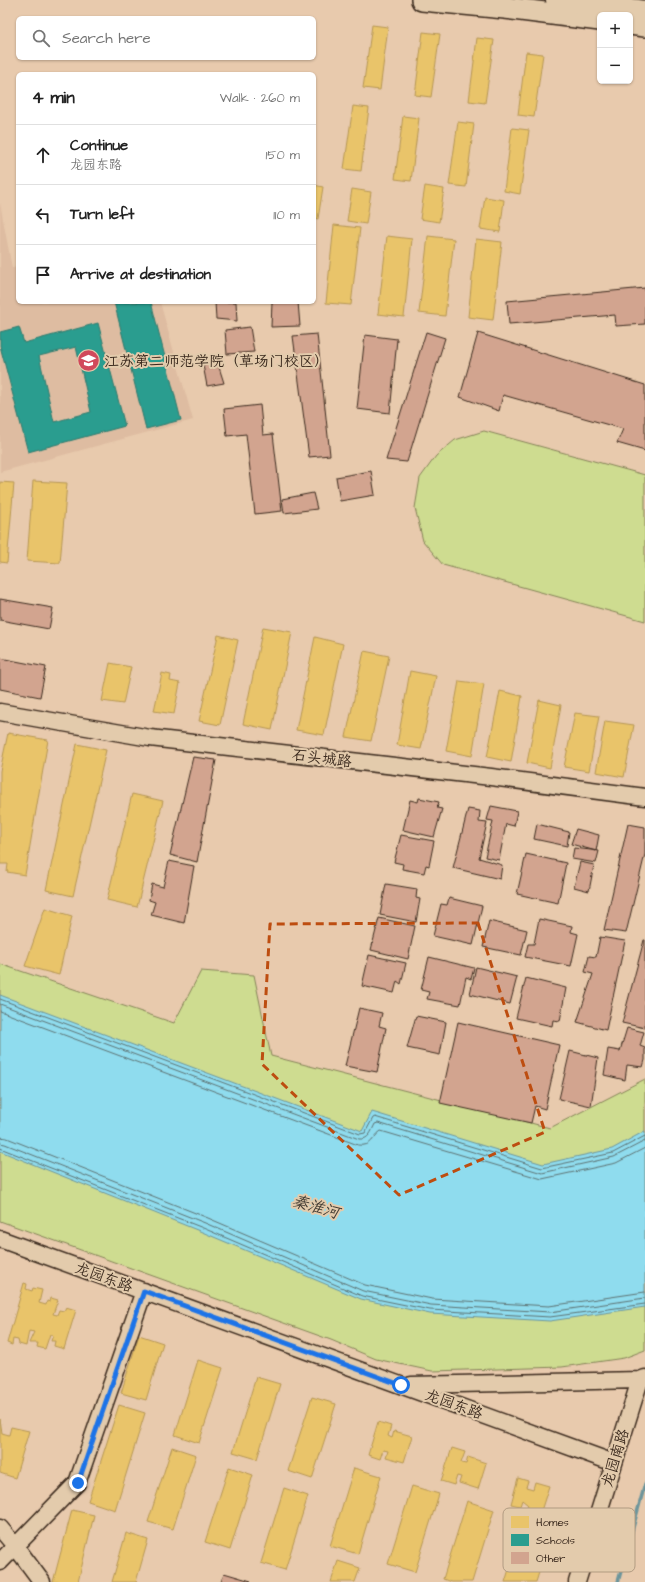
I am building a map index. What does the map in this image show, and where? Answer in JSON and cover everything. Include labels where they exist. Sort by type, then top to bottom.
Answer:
[{"type":"highway","points":[[557,0],[645,12]]},
{"type":"main road","points":[[422,0],[505,8],[597,20]]},
{"type":"main road","points":[[633,24],[645,26]]},
{"type":"street","name":"石头城路","points":[[0,712],[150,738],[491,777],[645,797]]},
{"type":"street","name":"龙园东路","points":[[0,1239],[614,1463]]},
{"type":"street","points":[[0,1562],[78,1483],[144,1291]]},
{"type":"street","points":[[401,1385],[642,1379]]},
{"type":"street","name":"龙园南路","points":[[600,1508],[642,1379]]},
{"type":"street","points":[[0,1528],[42,1582]]},
{"type":"street","name":"龙园南路","points":[[577,1582],[580,1572]]},
{"type":"highlighted area","points":[[478,923],[545,1132],[399,1195],[262,1064],[270,924]]},
{"type":"shaded area","name":"江苏第二师范学院（草场门校区）","points":[[0,203],[12,268],[16,267],[16,304],[161,304],[193,420],[0,472]]},
{"type":"green space","points":[[484,431],[645,475],[645,621],[443,565],[423,541],[415,508],[420,478],[436,456],[455,440]]},
{"type":"green space","points":[[0,964],[174,1023],[201,971],[254,975],[271,1056],[550,1128],[645,1079],[645,1350],[624,1358],[562,1367],[432,1371],[376,1359],[331,1340],[0,1221]]},
{"type":"water","name":"秦淮河","points":[[0,995],[362,1131],[372,1112],[543,1164],[612,1149],[645,1131],[645,1307],[550,1321],[430,1314],[361,1299],[202,1232],[0,1151]]},
{"type":"building: Homes","points":[[372,25],[388,27],[380,90],[363,88]]},
{"type":"building: Homes","points":[[423,32],[440,34],[431,97],[415,95]]},
{"type":"building: Homes","points":[[477,38],[494,40],[485,103],[469,101]]},
{"type":"building: Homes","points":[[526,52],[543,54],[534,117],[518,115]]},
{"type":"building: Homes","points":[[353,106],[369,108],[361,171],[344,169]]},
{"type":"building: Homes","points":[[403,116],[419,118],[411,181],[395,179]]},
{"type":"building: Homes","points":[[458,122],[474,124],[466,187],[449,185]]},
{"type":"building: Homes","points":[[512,128],[529,130],[520,194],[504,191]]},
{"type":"building: Homes","points":[[316,185],[323,187],[318,219],[316,218]]},
{"type":"building: Homes","points":[[425,186],[444,189],[439,222],[420,219]]},
{"type":"building: Homes","points":[[352,189],[371,192],[366,224],[347,221]]},
{"type":"building: Homes","points":[[485,197],[504,200],[500,232],[480,229]]},
{"type":"building: Homes","points":[[334,225],[360,228],[351,305],[326,303]]},
{"type":"building: Homes","points":[[387,236],[412,239],[404,317],[378,314]]},
{"type":"building: Homes","points":[[428,236],[454,239],[445,316],[419,313]]},
{"type":"building: Homes","points":[[476,239],[502,242],[493,320],[468,317]]},
{"type":"building: Homes","points":[[33,481],[67,483],[60,563],[27,561]]},
{"type":"building: Homes","points":[[0,482],[14,483],[7,563],[0,562]]},
{"type":"building: Homes","points":[[263,627],[292,632],[272,730],[243,724]]},
{"type":"building: Homes","points":[[218,635],[238,640],[220,725],[199,721]]},
{"type":"building: Homes","points":[[315,637],[343,644],[324,735],[296,730]]},
{"type":"building: Homes","points":[[364,651],[389,656],[371,741],[346,737]]},
{"type":"building: Homes","points":[[110,663],[131,667],[123,704],[102,701]]},
{"type":"building: Homes","points":[[410,671],[436,676],[421,749],[397,745]]},
{"type":"building: Homes","points":[[162,673],[171,675],[170,681],[180,683],[174,714],[154,711]]},
{"type":"building: Homes","points":[[459,681],[484,684],[472,756],[446,751]]},
{"type":"building: Homes","points":[[500,691],[522,696],[511,762],[487,757]]},
{"type":"building: Homes","points":[[539,700],[561,705],[550,768],[527,763]]},
{"type":"building: Homes","points":[[575,713],[599,716],[589,771],[564,767]]},
{"type":"building: Homes","points":[[605,721],[634,725],[624,777],[596,772]]},
{"type":"building: Homes","points":[[8,733],[48,740],[25,875],[7,872],[8,864],[0,864],[0,771]]},
{"type":"building: Homes","points":[[77,744],[106,750],[73,896],[46,890]]},
{"type":"building: Homes","points":[[132,794],[163,801],[137,907],[107,900]]},
{"type":"building: Homes","points":[[45,908],[72,916],[59,975],[25,966]]},
{"type":"building: Homes","points":[[24,1283],[27,1284],[26,1289],[32,1291],[33,1288],[42,1290],[39,1303],[46,1305],[47,1301],[50,1302],[51,1298],[58,1300],[53,1314],[57,1315],[59,1310],[64,1311],[66,1307],[76,1310],[64,1349],[54,1346],[55,1341],[51,1341],[53,1335],[50,1334],[45,1349],[37,1347],[38,1343],[29,1343],[34,1332],[29,1331],[26,1346],[19,1344],[18,1340],[13,1339],[12,1345],[7,1343]]},
{"type":"building: Homes","points":[[139,1335],[163,1343],[146,1400],[121,1393]]},
{"type":"building: Homes","points":[[198,1360],[223,1368],[199,1443],[175,1435]]},
{"type":"building: Homes","points":[[256,1377],[280,1384],[257,1459],[233,1452]]},
{"type":"building: Homes","points":[[312,1397],[336,1404],[312,1479],[288,1471]]},
{"type":"building: Homes","points":[[119,1405],[145,1413],[115,1510],[88,1501]]},
{"type":"building: Homes","points":[[0,1419],[2,1433],[9,1435],[11,1427],[29,1431],[15,1478],[0,1473]]},
{"type":"building: Homes","points":[[378,1422],[391,1426],[388,1436],[392,1438],[394,1431],[412,1436],[404,1462],[386,1457],[388,1451],[383,1450],[380,1459],[368,1455]]},
{"type":"building: Homes","points":[[172,1447],[196,1455],[173,1529],[148,1522]]},
{"type":"building: Homes","points":[[452,1448],[465,1452],[461,1463],[466,1464],[468,1457],[486,1463],[478,1489],[459,1483],[461,1477],[457,1476],[454,1485],[441,1481]]},
{"type":"building: Homes","points":[[229,1467],[253,1475],[230,1550],[205,1542]]},
{"type":"building: Homes","points":[[354,1468],[381,1476],[358,1554],[330,1546]]},
{"type":"building: Homes","points":[[518,1478],[528,1481],[526,1487],[533,1489],[535,1482],[549,1486],[542,1508],[527,1508],[528,1505],[522,1500],[520,1506],[511,1504]]},
{"type":"building: Homes","points":[[412,1486],[439,1494],[415,1572],[388,1564]]},
{"type":"building: Homes","points":[[284,1488],[308,1496],[285,1570],[261,1563]]},
{"type":"building: Homes","points":[[467,1501],[494,1510],[472,1582],[451,1582],[443,1579]]},
{"type":"building: Homes","points":[[72,1510],[94,1515],[78,1582],[53,1582]]},
{"type":"building: Homes","points":[[126,1533],[148,1540],[136,1582],[112,1582]]},
{"type":"building: Homes","points":[[338,1561],[360,1568],[355,1582],[331,1582]]},
{"type":"building: Homes","points":[[508,1572],[539,1572],[536,1582],[505,1582]]},
{"type":"building: Schools","points":[[115,304],[152,304],[181,420],[146,429]]},
{"type":"building: Schools","points":[[98,323],[125,426],[28,452],[0,346],[0,332],[19,327],[24,343]],"holes":[[[76,347],[91,412],[54,422],[39,356]]]},
{"type":"building: Other","points":[[645,288],[645,324],[616,326],[615,315],[509,324],[507,301]]},
{"type":"building: Other","points":[[215,304],[236,304],[237,321],[216,319]]},
{"type":"building: Other","points":[[272,304],[298,304],[300,326],[271,327]]},
{"type":"building: Other","points":[[250,327],[254,352],[227,354],[225,330]]},
{"type":"building: Other","points":[[426,332],[445,338],[407,462],[386,460]]},
{"type":"building: Other","points":[[478,333],[645,385],[645,451],[617,443],[623,429],[503,395],[499,411],[460,397]]},
{"type":"building: Other","points":[[317,334],[330,455],[309,457],[293,336]]},
{"type":"building: Other","points":[[365,335],[397,339],[390,413],[357,409]]},
{"type":"building: Other","points":[[217,361],[224,383],[207,386],[203,365]]},
{"type":"building: Other","points":[[260,405],[263,435],[273,434],[282,511],[255,514],[246,434],[227,436],[224,409]]},
{"type":"building: Other","points":[[371,471],[375,495],[340,501],[336,477]]},
{"type":"building: Other","points":[[313,493],[317,509],[284,513],[282,499]]},
{"type":"building: Other","points":[[0,599],[53,608],[49,629],[0,620]]},
{"type":"building: Other","points":[[0,658],[46,667],[40,697],[0,689]]},
{"type":"building: Other","points":[[193,757],[216,760],[197,862],[170,855]]},
{"type":"building: Other","points":[[419,798],[439,802],[437,808],[442,809],[434,837],[403,830],[410,800],[418,802]]},
{"type":"building: Other","points":[[491,806],[517,811],[514,826],[506,824],[499,860],[485,857],[493,821],[487,820]]},
{"type":"building: Other","points":[[468,809],[480,811],[479,822],[487,823],[479,858],[502,865],[500,879],[453,868]]},
{"type":"building: Other","points":[[537,824],[569,832],[567,846],[534,839]]},
{"type":"building: Other","points":[[628,824],[645,827],[645,854],[626,933],[604,930]]},
{"type":"building: Other","points":[[576,829],[599,835],[596,851],[571,844]]},
{"type":"building: Other","points":[[401,835],[434,841],[429,866],[426,865],[424,873],[402,869],[403,864],[394,862]]},
{"type":"building: Other","points":[[574,848],[599,851],[596,863],[572,859]]},
{"type":"building: Other","points":[[526,854],[566,863],[558,903],[517,894]]},
{"type":"building: Other","points":[[169,861],[194,866],[184,923],[151,915],[155,902],[149,900],[152,884],[163,887]]},
{"type":"building: Other","points":[[580,862],[594,865],[589,891],[574,887]]},
{"type":"building: Other","points":[[386,884],[417,889],[416,898],[420,899],[416,922],[380,915]]},
{"type":"building: Other","points":[[449,898],[482,906],[473,945],[433,936],[441,904],[447,905]]},
{"type":"building: Other","points":[[379,918],[415,926],[408,959],[371,950]]},
{"type":"building: Other","points":[[539,919],[572,926],[571,932],[578,934],[571,966],[525,957],[528,944],[534,944]]},
{"type":"building: Other","points":[[489,921],[527,930],[521,955],[483,947]]},
{"type":"building: Other","points":[[600,937],[625,941],[606,1030],[577,1022],[593,974],[585,972],[589,956],[596,957]]},
{"type":"building: Other","points":[[645,940],[645,1028],[622,1023]]},
{"type":"building: Other","points":[[369,955],[406,963],[401,984],[397,981],[394,993],[362,986]]},
{"type":"building: Other","points":[[429,957],[474,968],[471,979],[466,977],[460,1005],[427,999],[429,992],[421,990]]},
{"type":"building: Other","points":[[476,967],[517,977],[510,1004],[470,994]]},
{"type":"building: Other","points":[[526,978],[566,988],[560,1021],[553,1020],[552,1026],[516,1018]]},
{"type":"building: Other","points":[[359,1008],[382,1013],[379,1026],[386,1028],[377,1072],[345,1066]]},
{"type":"building: Other","points":[[416,1016],[446,1022],[440,1055],[407,1048]]},
{"type":"building: Other","points":[[458,1022],[559,1045],[545,1109],[535,1106],[531,1123],[440,1103]]},
{"type":"building: Other","points":[[627,1028],[644,1032],[640,1046],[645,1048],[645,1060],[643,1067],[627,1065],[625,1080],[604,1075],[608,1049],[620,1051]]},
{"type":"building: Other","points":[[570,1051],[598,1058],[591,1106],[559,1099]]},
{"type":"building: Other","points":[[224,1573],[251,1581],[221,1582]]},
{"type":"waterway","points":[[635,1520],[645,1484]]},
{"type":"waterway","points":[[618,1582],[621,1572]]},
{"type":"place","name":"江苏第二师范学院（草场门校区）","points":[[88,361]]},
{"type":"route","points":[[78,1483],[144,1291],[401,1385]]}]
